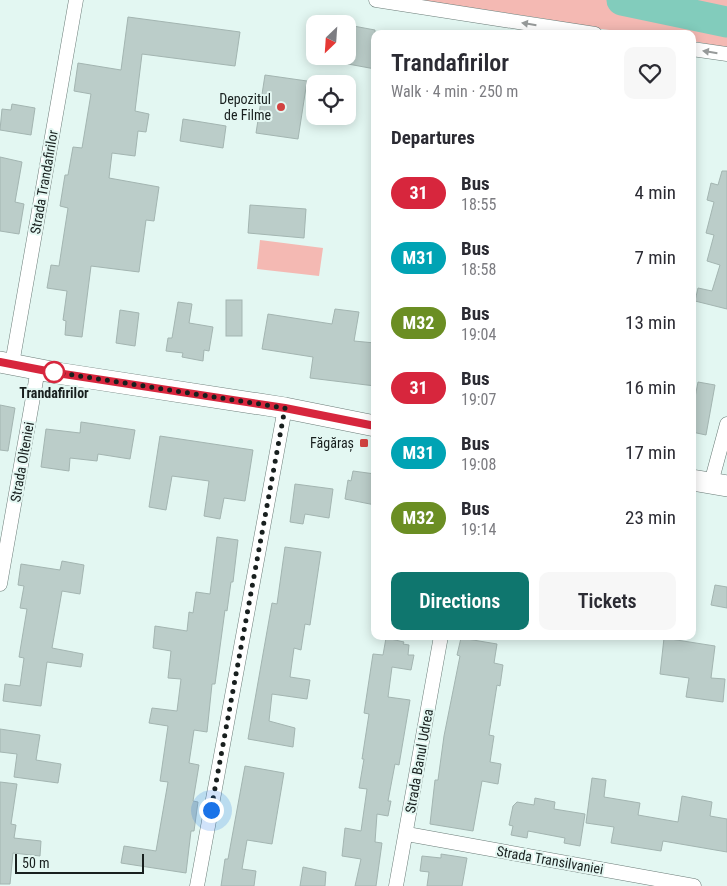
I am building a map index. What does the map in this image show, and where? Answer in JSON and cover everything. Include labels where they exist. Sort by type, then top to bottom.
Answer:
[{"type":"main road","points":[[6,363],[285,408],[371,425]]},
{"type":"street","name":"Strada Trandafirilor","points":[[6,363],[76,0]]},
{"type":"street","points":[[376,0],[569,30]]},
{"type":"street","points":[[696,50],[727,54]]},
{"type":"street","name":"Strada Olteniei","points":[[0,584],[38,369]]},
{"type":"street","points":[[197,886],[285,408]]},
{"type":"street","points":[[710,483],[727,424]]},
{"type":"street","name":"Strada Banul Udrea","points":[[396,886],[407,834],[440,640]]},
{"type":"street","name":"Strada Transilvaniei","points":[[407,834],[694,886]]},
{"type":"shaded area","points":[[419,0],[727,0],[727,48],[696,42],[696,30],[609,30]]},
{"type":"shaded area","points":[[260,240],[323,248],[319,276],[257,269]]},
{"type":"building","points":[[128,17],[240,32],[235,66],[142,54],[135,111],[149,114],[146,132],[138,131],[135,156],[112,153],[109,178],[159,187],[154,221],[146,220],[139,272],[91,266],[82,337],[65,335],[66,321],[63,320],[67,291],[47,288],[51,265],[59,266],[68,208],[60,206],[65,175],[68,175],[73,147],[82,148],[91,94],[74,91],[78,63],[121,70]]},
{"type":"building","points":[[356,26],[375,30],[371,30],[371,68],[353,65],[356,65]]},
{"type":"building","name":"Depozitul de Filme","points":[[265,75],[306,81],[298,139],[256,133]]},
{"type":"building","points":[[12,104],[35,108],[31,135],[0,130],[2,109],[11,110]]},
{"type":"building","points":[[183,119],[226,126],[223,148],[180,141]]},
{"type":"building","points":[[0,157],[22,162],[15,202],[24,204],[19,234],[0,231]]},
{"type":"building","points":[[722,171],[727,171],[727,309],[696,301],[698,288],[712,291],[720,265],[707,261],[714,235],[706,233],[714,202],[707,200],[711,183],[718,185]]},
{"type":"building","points":[[250,205],[306,209],[304,238],[248,233]]},
{"type":"building","points":[[226,300],[242,300],[242,336],[226,336]]},
{"type":"building","points":[[178,302],[192,304],[189,323],[213,327],[209,351],[204,350],[203,361],[182,357],[183,353],[166,351],[168,338],[172,338]]},
{"type":"building","points":[[335,309],[359,312],[354,341],[371,343],[371,386],[310,378],[313,357],[262,349],[268,314],[332,324]]},
{"type":"building","points":[[120,310],[139,313],[135,346],[116,343]]},
{"type":"building","points":[[698,382],[715,385],[706,435],[696,433],[696,392]]},
{"type":"building","points":[[0,405],[15,408],[8,451],[0,450]]},
{"type":"building","points":[[81,422],[135,430],[130,459],[98,454],[97,461],[70,458],[69,471],[41,467],[46,429],[80,433]]},
{"type":"building","points":[[160,436],[253,450],[245,501],[224,498],[220,519],[204,516],[209,481],[172,476],[166,510],[149,507]]},
{"type":"building","points":[[353,471],[371,473],[371,504],[345,499],[348,480],[351,481]]},
{"type":"building","points":[[295,484],[333,489],[329,518],[305,514],[303,524],[290,522]]},
{"type":"building","points":[[217,537],[238,540],[233,582],[231,582],[227,611],[225,610],[215,684],[212,684],[207,732],[194,730],[189,763],[199,765],[193,801],[198,802],[194,831],[191,831],[186,873],[121,863],[124,846],[156,851],[168,782],[160,781],[168,726],[149,723],[152,708],[177,711],[181,679],[168,678],[171,651],[153,648],[155,626],[187,631],[189,612],[193,613],[196,592],[210,594]]},
{"type":"building","points":[[285,547],[321,552],[310,625],[305,624],[301,650],[294,648],[290,677],[310,680],[307,699],[272,694],[269,721],[295,728],[293,747],[248,739],[272,603],[277,604]]},
{"type":"building","points":[[62,561],[84,565],[80,594],[62,591],[52,648],[83,654],[81,667],[47,662],[41,706],[3,701],[5,684],[20,686],[24,658],[19,657],[27,609],[20,608],[24,586],[18,585],[21,564],[60,570]]},
{"type":"building","points":[[715,585],[727,587],[727,608],[711,605]]},
{"type":"building","points":[[386,640],[395,640],[409,645],[408,655],[414,655],[411,670],[392,667],[388,697],[410,700],[399,765],[395,764],[388,801],[391,801],[388,816],[377,814],[375,842],[382,843],[376,886],[355,886],[361,859],[342,856],[345,828],[361,831],[367,789],[359,788],[369,714],[364,713],[373,654],[383,655]]},
{"type":"building","points":[[461,640],[497,644],[494,663],[503,665],[500,686],[497,685],[489,735],[494,736],[490,762],[501,764],[498,784],[482,781],[473,831],[430,824],[435,780],[438,780],[444,736],[460,656],[457,655]]},
{"type":"building","points":[[664,640],[677,640],[715,646],[711,678],[725,679],[723,702],[686,697],[689,678],[660,674]]},
{"type":"building","points":[[0,729],[40,735],[36,760],[61,764],[58,783],[14,777],[17,754],[0,752]]},
{"type":"building","points":[[245,766],[284,773],[272,844],[247,840],[242,869],[256,871],[254,886],[221,886],[225,859],[228,859]]},
{"type":"building","points":[[592,778],[606,780],[604,797],[640,803],[638,815],[678,822],[682,796],[712,802],[710,816],[727,819],[727,852],[663,841],[661,851],[611,843],[614,827],[586,823]]},
{"type":"building","points":[[0,782],[17,784],[11,824],[16,825],[14,838],[41,841],[40,856],[13,853],[10,884],[0,884]]},
{"type":"building","points":[[535,798],[555,802],[554,809],[585,814],[580,846],[564,843],[565,838],[528,831],[527,838],[511,835],[513,826],[509,825],[513,806],[517,802],[534,805]]},
{"type":"building","points":[[441,854],[467,858],[462,886],[427,886],[429,872],[420,871],[422,856],[441,858]]},
{"type":"building","points":[[303,867],[326,872],[325,886],[300,886]]},
{"type":"waterway","points":[[622,0],[727,22]]},
{"type":"bus line","name":"31","points":[[0,362],[57,373],[285,408],[371,425]]},
{"type":"place","name":"Depozitul de Filme","points":[[281,107]]},
{"type":"place","name":"Trandafirilor","points":[[54,372]]},
{"type":"place","name":"Făgăraș","points":[[364,443]]},
{"type":"route","points":[[54,372],[285,408],[211,810]]}]
